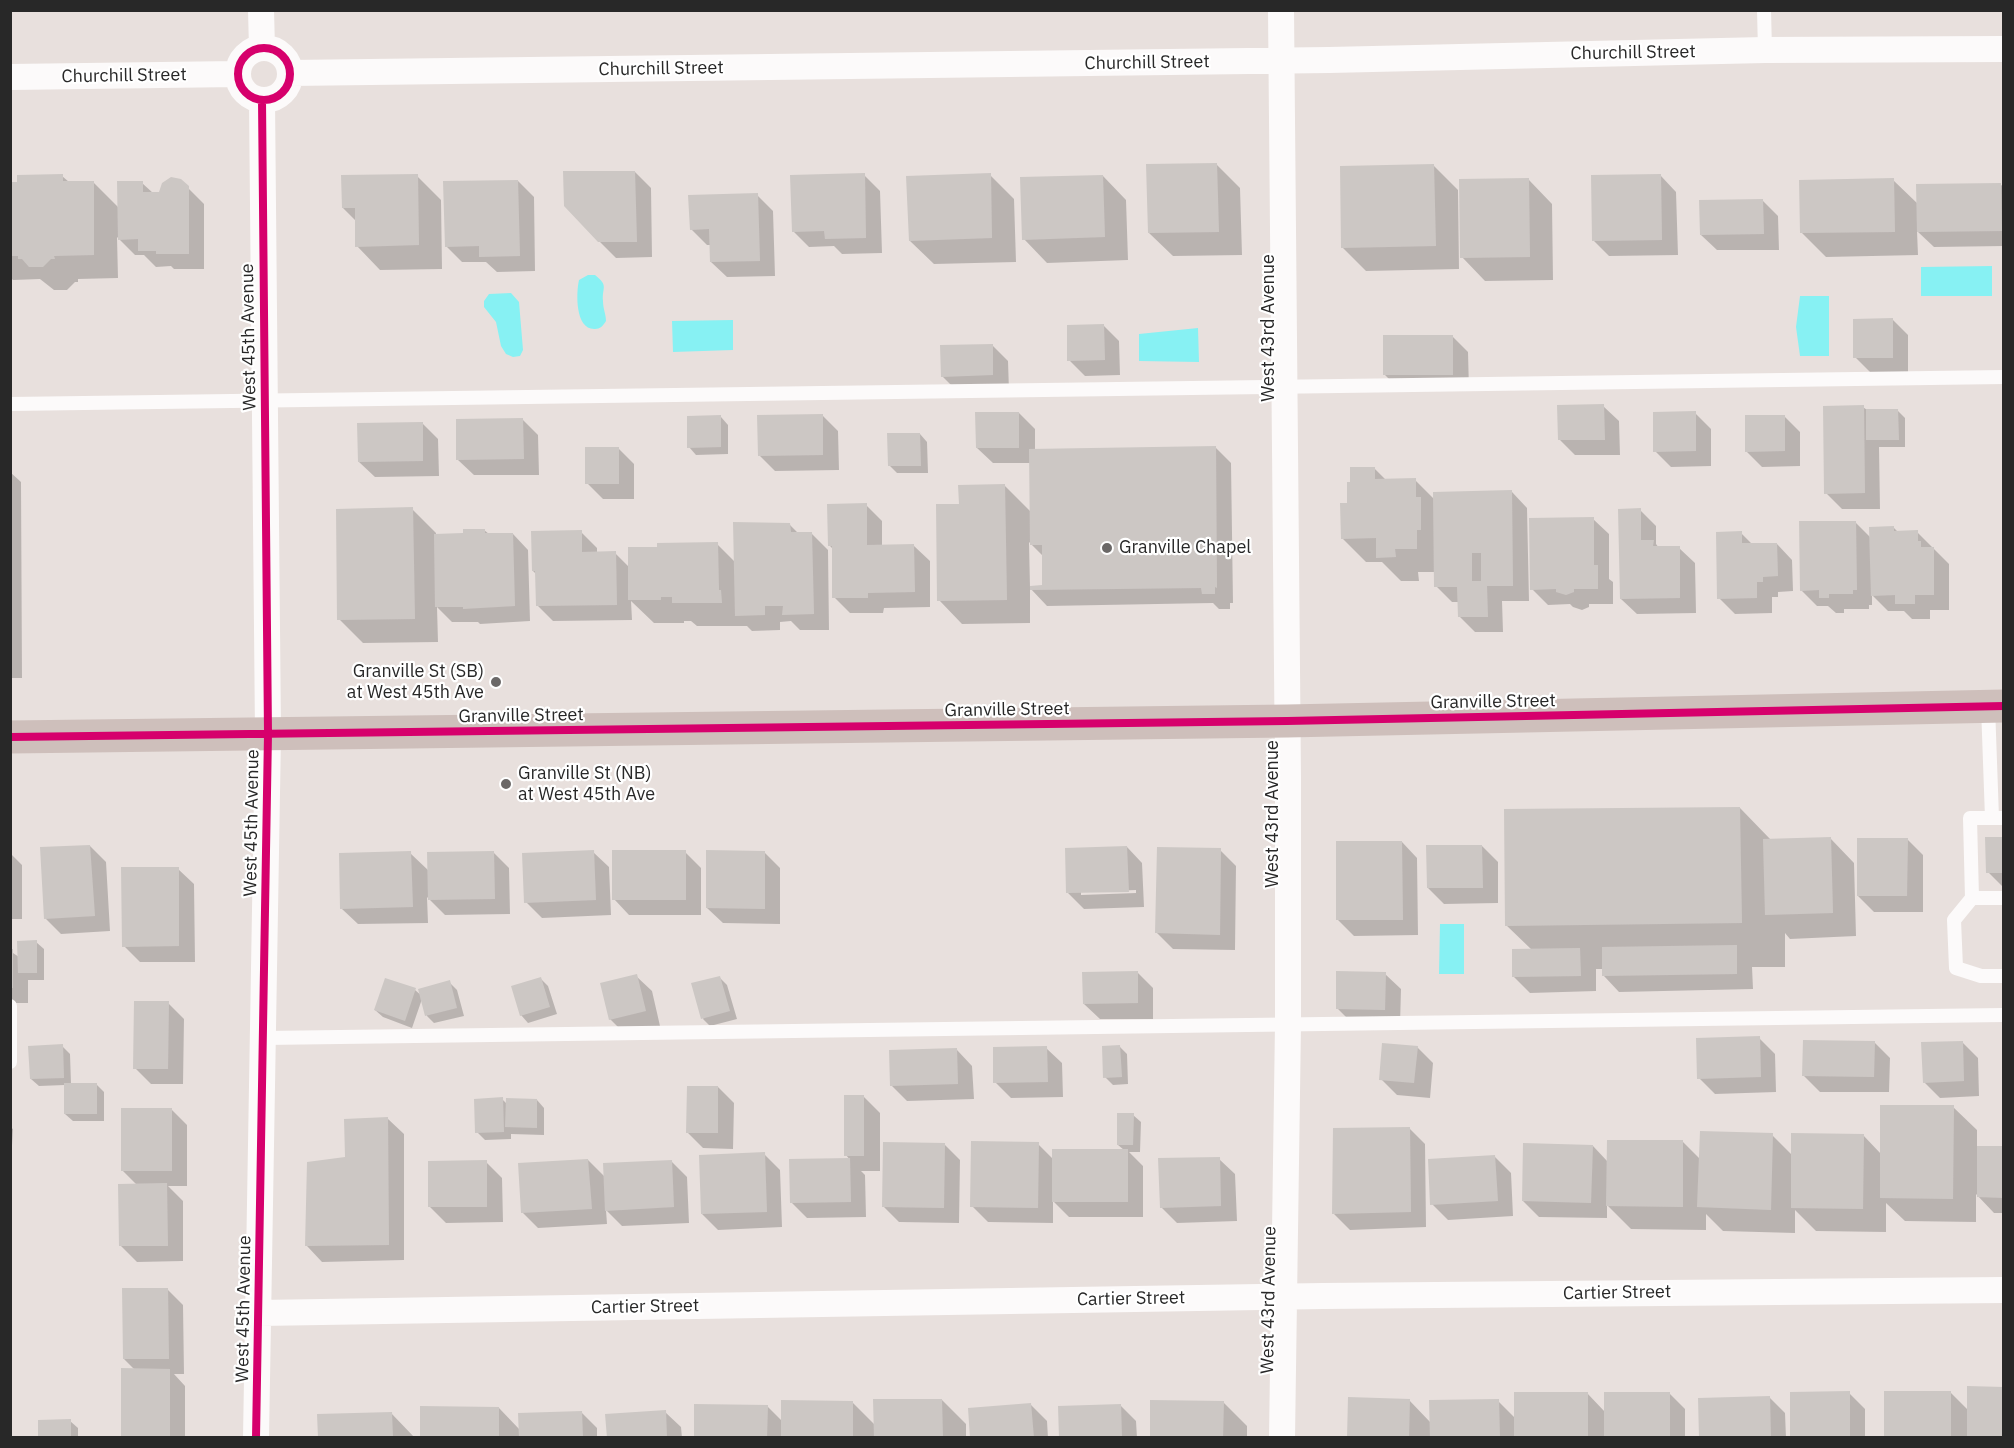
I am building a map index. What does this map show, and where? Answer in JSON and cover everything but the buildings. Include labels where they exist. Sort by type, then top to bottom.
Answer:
[{"type":"highway","name":"Granville Street","points":[[10,737],[1287,721],[1996,706]]},
{"type":"street","points":[[261,10],[262,48]]},
{"type":"street","name":"West 43rd Avenue","points":[[1281,10],[1288,1024],[1282,1437]]},
{"type":"street","points":[[262,48],[278,52],[288,65],[290,73],[285,90],[271,99],[262,100],[247,95],[237,74],[239,66],[248,54],[262,48]]},
{"type":"street","name":"Churchill Street","points":[[290,73],[1281,61],[1765,50],[2004,49]]},
{"type":"street","name":"Churchill Street","points":[[10,77],[237,74]]},
{"type":"street","name":"West 45th Avenue","points":[[256,1437],[268,734],[262,100]]},
{"type":"street","name":"Cartier Street","points":[[259,1313],[1284,1296],[2004,1290]]},
{"type":"lane","points":[[1764,10],[1765,50]]},
{"type":"lane","points":[[10,404],[2004,377]]},
{"type":"lane","points":[[1996,706],[1998,818],[1970,819],[1972,898],[1954,920],[1956,968],[1981,976],[2004,976]]},
{"type":"lane","points":[[1972,898],[2004,898]]},
{"type":"lane","points":[[10,1006],[10,1062]]},
{"type":"lane","points":[[264,1038],[2004,1015]]},
{"type":"water","points":[[1992,266],[1992,296],[1921,296],[1921,267]]},
{"type":"water","points":[[588,275],[595,275],[604,287],[603,304],[606,321],[597,329],[588,328],[584,324],[578,310],[579,280]]},
{"type":"water","points":[[511,293],[519,302],[523,350],[520,356],[513,357],[506,354],[501,346],[496,322],[484,307],[484,301],[489,294]]},
{"type":"water","points":[[1800,296],[1829,296],[1829,356],[1800,356],[1796,327]]},
{"type":"water","points":[[733,320],[733,350],[673,352],[672,321]]},
{"type":"water","points":[[1198,328],[1199,362],[1139,361],[1139,334]]},
{"type":"water","points":[[1440,924],[1464,924],[1464,974],[1439,974]]},
{"type":"cycle path","points":[[264,48],[278,52],[286,60],[290,74],[286,88],[278,96],[264,100],[250,96],[242,88],[238,74],[242,60],[250,52],[264,48]]},
{"type":"cycle path","points":[[256,1438],[268,734],[262,100]]},
{"type":"cycle path","points":[[10,737],[1287,721],[2004,706]]},
{"type":"place","name":"Granville Chapel","points":[[1107,548]]},
{"type":"place","name":"Granville St (SB) at West 45th Ave","points":[[496,682]]},
{"type":"place","name":"Granville St (NB) at West 45th Ave","points":[[506,784]]}]
